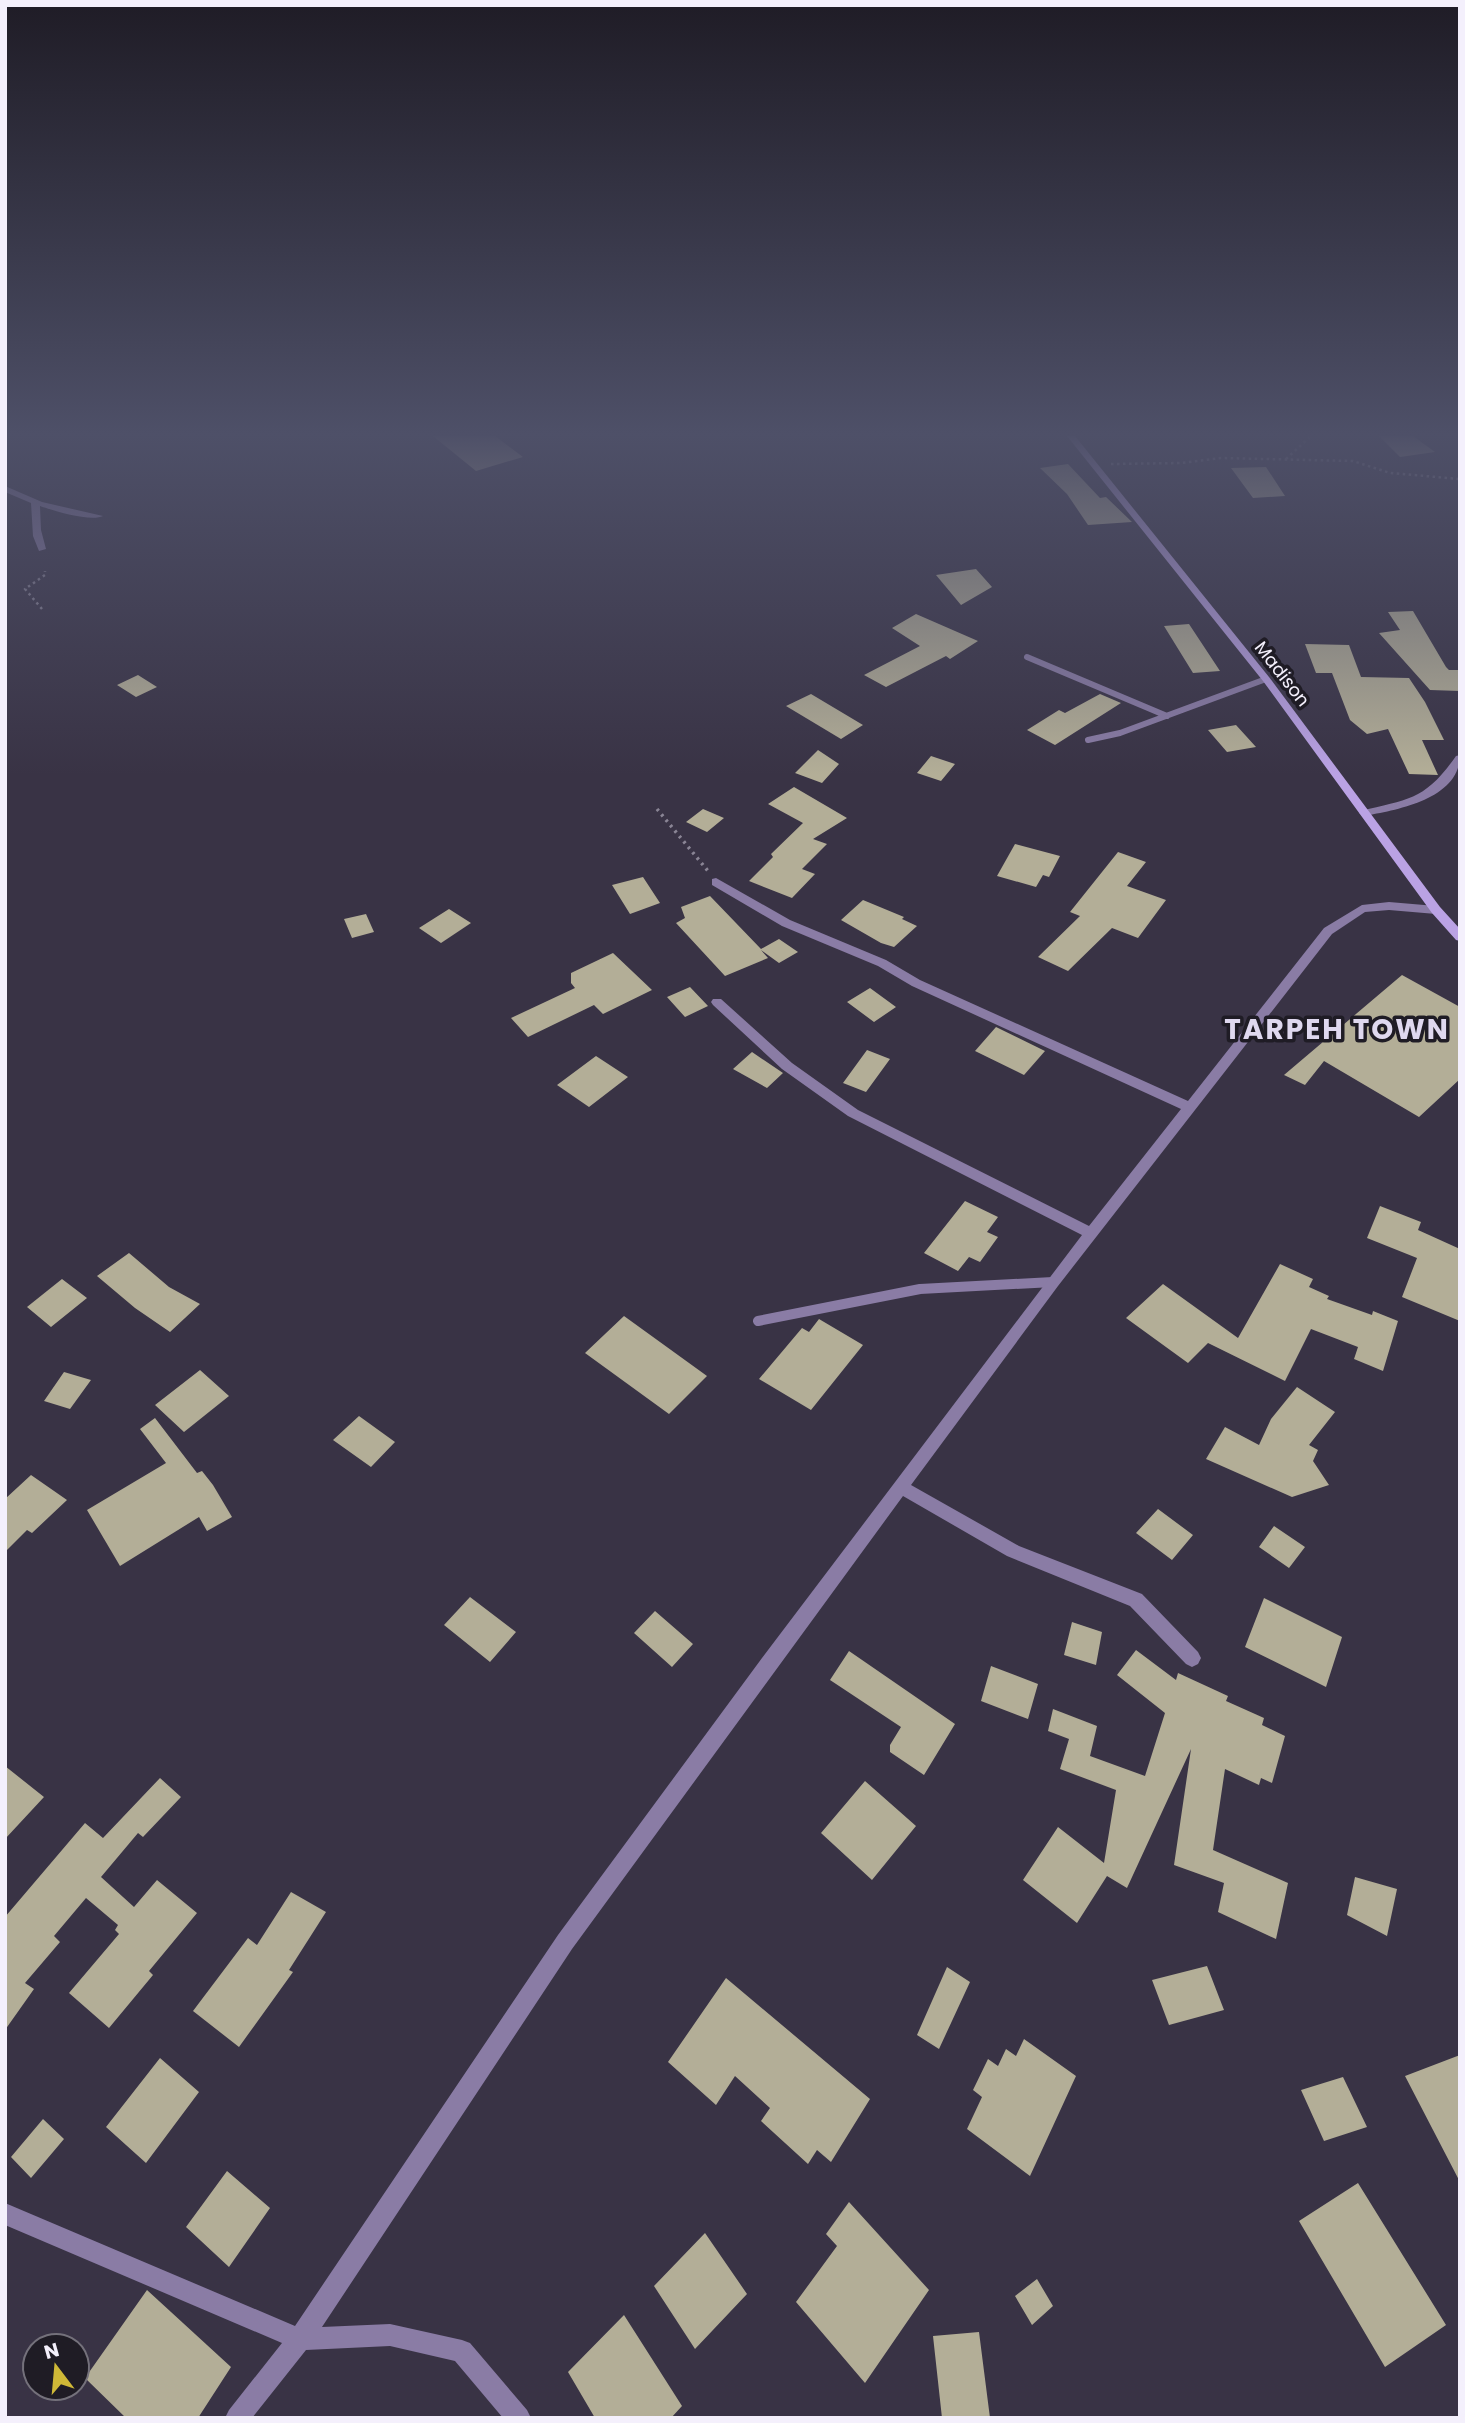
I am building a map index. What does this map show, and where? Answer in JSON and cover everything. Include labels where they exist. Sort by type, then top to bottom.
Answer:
[{"type":"street","name":"Madison","points":[[1161,549],[1266,679],[1436,910],[1460,937]]},
{"type":"street","points":[[1364,813],[1415,803],[1435,792],[1460,758]]},
{"type":"street","points":[[716,882],[786,923],[882,963],[916,983],[1189,1107]]},
{"type":"street","points":[[237,2418],[300,2339],[565,1942],[1053,1282],[1189,1107],[1207,1089],[1328,931],[1362,909],[1390,906],[1436,910]]},
{"type":"street","points":[[717,1002],[787,1066],[853,1114],[1090,1233]]},
{"type":"street","points":[[901,1487],[1013,1551],[1136,1600],[1192,1658]]},
{"type":"street","points":[[5,2214],[300,2339],[390,2335],[462,2351],[519,2418]]},
{"type":"lane","points":[[1027,657],[1167,716]]},
{"type":"lane","points":[[1088,740],[1167,716],[1266,679]]},
{"type":"lane","points":[[758,1321],[920,1289],[1053,1282]]},
{"type":"path","points":[[42,609],[26,589],[45,575],[45,571]]},
{"type":"path","points":[[657,809],[716,882]]},
{"type":"building","points":[[976,569],[992,587],[961,605],[936,575]]},
{"type":"building","points":[[1413,611],[1446,667],[1449,670],[1460,670],[1460,691],[1430,690],[1379,633],[1400,630],[1388,612]]},
{"type":"building","points":[[916,614],[978,641],[950,659],[946,656],[886,687],[864,675],[920,646],[892,628]]},
{"type":"building","points":[[1189,624],[1220,671],[1193,673],[1164,626]]},
{"type":"building","points":[[1305,644],[1349,645],[1361,677],[1409,678],[1425,702],[1444,740],[1422,740],[1438,775],[1409,774],[1388,729],[1367,734],[1350,720],[1332,673],[1316,673]]},
{"type":"building","points":[[138,675],[157,687],[136,697],[117,685]]},
{"type":"building","points":[[811,694],[863,725],[841,739],[786,706]]},
{"type":"building","points":[[1100,694],[1121,703],[1055,745],[1027,730],[1059,710],[1065,713]]},
{"type":"building","points":[[1236,725],[1256,747],[1227,752],[1208,730]]},
{"type":"building","points":[[818,750],[839,764],[822,783],[795,773]]},
{"type":"building","points":[[931,756],[955,764],[941,781],[917,773]]},
{"type":"building","points":[[794,787],[847,818],[813,839],[827,844],[802,869],[815,874],[792,898],[749,881],[773,857],[771,854],[803,823],[768,804]]},
{"type":"building","points":[[703,809],[724,818],[707,832],[686,822]]},
{"type":"building","points":[[1015,844],[1060,856],[1049,877],[1043,875],[1036,887],[997,876]]},
{"type":"building","points":[[1118,852],[1146,862],[1127,886],[1166,900],[1138,938],[1112,928],[1068,971],[1038,957],[1080,916],[1070,912]]},
{"type":"building","points":[[643,877],[660,903],[630,914],[612,885]]},
{"type":"building","points":[[710,896],[761,949],[779,939],[798,952],[779,963],[761,950],[768,958],[725,976],[676,923],[685,918],[681,907]]},
{"type":"building","points":[[863,900],[904,917],[902,919],[917,926],[894,947],[881,943],[841,920]]},
{"type":"building","points":[[449,909],[471,923],[441,943],[419,928]]},
{"type":"building","points":[[366,914],[374,932],[352,938],[344,919]]},
{"type":"building","points":[[613,953],[652,990],[603,1014],[594,1005],[528,1037],[511,1018],[575,988],[571,983],[571,973]]},
{"type":"building","points":[[1402,975],[1460,1007],[1460,1079],[1419,1117],[1324,1061],[1305,1085],[1284,1075]]},
{"type":"building","points":[[690,987],[708,1006],[685,1017],[667,997]]},
{"type":"building","points":[[870,988],[896,1007],[874,1022],[847,1002]]},
{"type":"building","points":[[996,1027],[1045,1051],[1024,1075],[975,1051]]},
{"type":"building","points":[[867,1050],[890,1059],[866,1092],[843,1083]]},
{"type":"building","points":[[752,1052],[783,1073],[767,1088],[733,1069]]},
{"type":"building","points":[[596,1056],[628,1077],[589,1107],[557,1085]]},
{"type":"building","points":[[965,1201],[998,1217],[987,1232],[998,1237],[980,1262],[969,1257],[958,1271],[924,1253]]},
{"type":"building","points":[[1380,1206],[1421,1222],[1418,1230],[1460,1249],[1460,1321],[1402,1297],[1417,1258],[1367,1238]]},
{"type":"building","points":[[129,1253],[169,1287],[200,1304],[170,1332],[135,1308],[97,1276]]},
{"type":"building","points":[[1280,1264],[1313,1279],[1309,1287],[1329,1296],[1327,1299],[1372,1315],[1373,1311],[1398,1321],[1383,1371],[1354,1359],[1358,1347],[1311,1329],[1285,1381],[1208,1343],[1188,1363],[1126,1318],[1163,1284],[1238,1338]]},
{"type":"building","points":[[62,1279],[87,1298],[51,1327],[27,1307]]},
{"type":"building","points":[[624,1316],[707,1376],[669,1414],[585,1353]]},
{"type":"building","points":[[819,1319],[863,1345],[811,1410],[759,1379],[802,1328],[809,1332]]},
{"type":"building","points":[[200,1370],[229,1396],[184,1432],[155,1405]]},
{"type":"building","points":[[64,1372],[91,1380],[70,1409],[44,1401]]},
{"type":"building","points":[[1297,1387],[1335,1412],[1309,1445],[1318,1450],[1313,1461],[1329,1485],[1292,1497],[1206,1459],[1225,1427],[1259,1445],[1271,1419]]},
{"type":"building","points":[[359,1416],[395,1442],[371,1467],[333,1440]]},
{"type":"building","points":[[155,1418],[197,1473],[202,1471],[213,1485],[232,1517],[207,1531],[199,1517],[120,1566],[87,1510],[166,1463],[140,1429]]},
{"type":"building","points":[[31,1475],[67,1500],[32,1533],[27,1530],[5,1552],[5,1499]]},
{"type":"building","points":[[1158,1509],[1193,1535],[1172,1560],[1136,1533]]},
{"type":"building","points":[[1274,1526],[1305,1547],[1289,1568],[1259,1547]]},
{"type":"building","points":[[470,1597],[516,1632],[490,1662],[444,1625]]},
{"type":"building","points":[[1264,1598],[1342,1637],[1326,1687],[1245,1647]]},
{"type":"building","points":[[655,1611],[693,1644],[672,1667],[634,1633]]},
{"type":"building","points":[[1072,1622],[1102,1632],[1096,1665],[1064,1655]]},
{"type":"building","points":[[1136,1650],[1176,1680],[1178,1673],[1228,1696],[1226,1701],[1264,1718],[1262,1725],[1285,1736],[1272,1783],[1261,1778],[1259,1785],[1225,1769],[1213,1850],[1288,1883],[1276,1939],[1218,1912],[1224,1883],[1174,1865],[1191,1749],[1127,1888],[1107,1876],[1077,1923],[1023,1880],[1058,1827],[1104,1863],[1116,1790],[1060,1769],[1069,1739],[1048,1731],[1053,1709],[1097,1726],[1090,1756],[1145,1776],[1165,1713],[1117,1675]]},
{"type":"building","points":[[849,1651],[955,1724],[924,1775],[890,1752],[890,1745],[901,1727],[830,1680]]},
{"type":"building","points":[[991,1666],[1038,1684],[1028,1719],[981,1701]]},
{"type":"building","points":[[5,1766],[44,1797],[5,1839]]},
{"type":"building","points":[[160,1778],[181,1797],[143,1837],[138,1833],[101,1877],[134,1907],[157,1880],[197,1913],[149,1971],[153,1975],[109,2028],[69,1993],[119,1934],[115,1930],[118,1925],[86,1898],[54,1936],[60,1942],[25,1983],[34,1989],[5,2030],[5,1917],[85,1823],[103,1838]]},
{"type":"building","points":[[865,1781],[916,1826],[872,1880],[821,1833]]},
{"type":"building","points":[[1355,1877],[1397,1889],[1387,1936],[1347,1915]]},
{"type":"building","points":[[291,1892],[326,1912],[289,1970],[293,1972],[239,2047],[193,2011],[248,1938],[257,1945]]},
{"type":"building","points":[[1207,1966],[1224,2010],[1169,2025],[1152,1980]]},
{"type":"building","points":[[947,1967],[970,1982],[939,2049],[917,2035]]},
{"type":"building","points":[[726,1978],[870,2099],[831,2162],[817,2150],[808,2164],[761,2121],[770,2108],[735,2076],[716,2105],[668,2062]]},
{"type":"building","points":[[1024,2039],[1076,2076],[1030,2176],[967,2129],[982,2097],[973,2090],[988,2059],[998,2066],[1006,2049],[1016,2056]]},
{"type":"building","points":[[1460,2055],[1460,2182],[1405,2076]]},
{"type":"building","points":[[160,2058],[199,2092],[146,2163],[106,2127]]},
{"type":"building","points":[[1343,2077],[1367,2127],[1324,2141],[1301,2090]]},
{"type":"building","points":[[43,2119],[64,2139],[31,2178],[11,2157]]},
{"type":"building","points":[[227,2171],[270,2208],[229,2267],[186,2227]]},
{"type":"building","points":[[1358,2183],[1446,2325],[1385,2367],[1299,2221]]},
{"type":"building","points":[[849,2202],[929,2290],[865,2383],[796,2302],[837,2246],[826,2234]]},
{"type":"building","points":[[705,2233],[747,2294],[695,2349],[654,2286]]},
{"type":"building","points":[[1037,2279],[1053,2306],[1032,2325],[1015,2296]]},
{"type":"building","points":[[147,2290],[231,2367],[198,2418],[126,2418],[91,2384],[91,2369]]},
{"type":"building","points":[[624,2315],[682,2406],[671,2418],[595,2418],[568,2372]]},
{"type":"building","points":[[979,2332],[990,2418],[942,2418],[933,2336]]},
{"type":"district","name":"TARPEH TOWN","points":[[1337,1029]]}]
